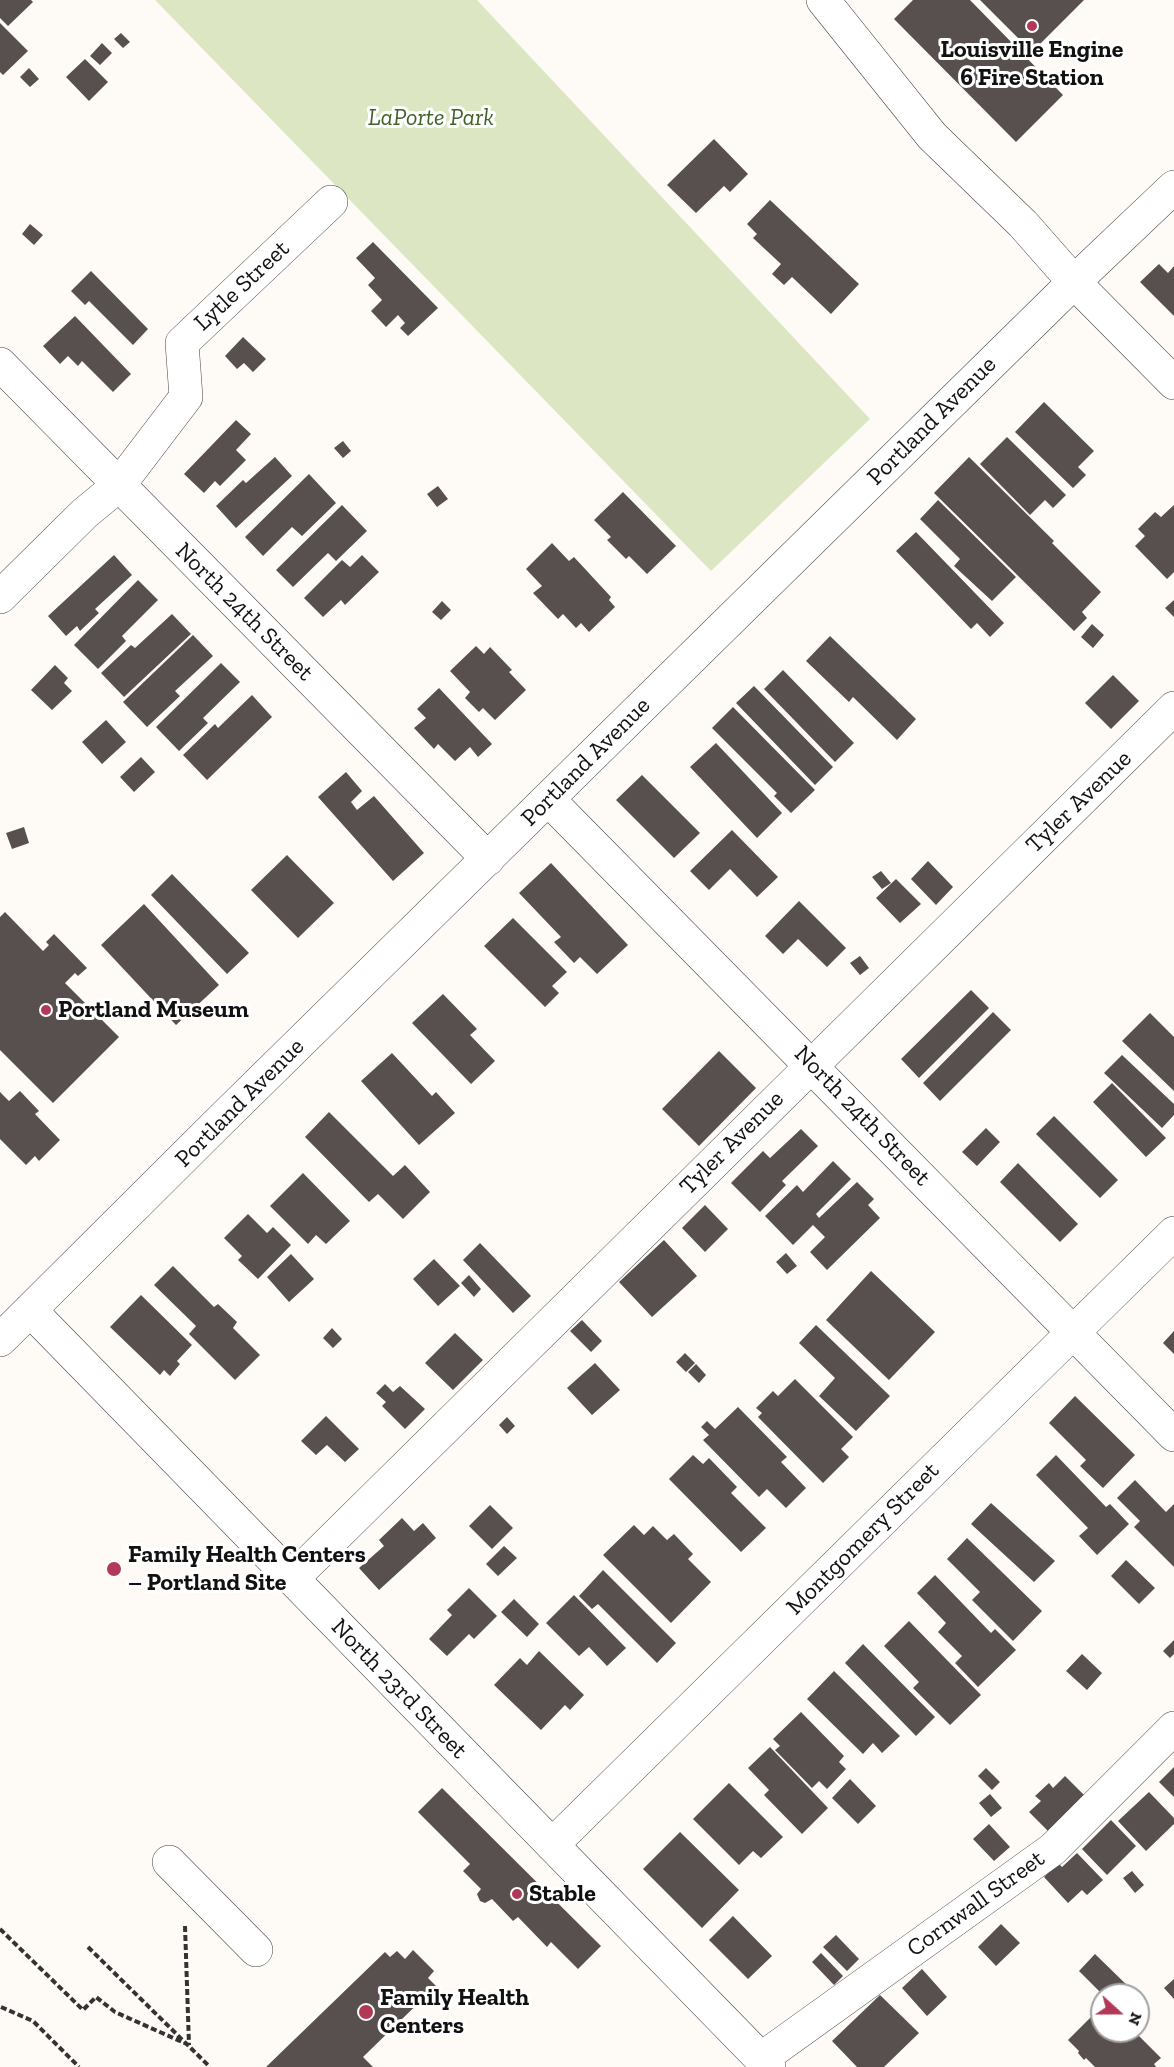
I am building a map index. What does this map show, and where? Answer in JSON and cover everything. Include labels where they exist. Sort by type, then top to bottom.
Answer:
[{"type":"street","points":[[834,4],[932,136],[1023,224],[1074,282],[1174,383]]},
{"type":"street","name":"Portland Avenue","points":[[0,1340],[1074,282],[1174,187]]},
{"type":"street","name":"Lytle Street","points":[[0,597],[84,513],[118,485],[186,397],[182,343],[332,202]]},
{"type":"street","name":"North 24th Street","points":[[0,364],[488,859]]},
{"type":"street","name":"Tyler Avenue","points":[[292,1579],[1174,708]]},
{"type":"street","name":"North 24th Street","points":[[548,799],[1174,1435]]},
{"type":"street","name":"Montgomery Street","points":[[552,1845],[1174,1233]]},
{"type":"street","name":"North 23rd Street","points":[[30,1310],[765,2063]]},
{"type":"street","name":"Cornwall Street","points":[[765,2063],[1053,1849],[1174,1728]]},
{"type":"street","points":[[177,1869],[256,1950]]},
{"type":"path","points":[[177,1869],[189,2045]]},
{"type":"path","points":[[0,1929],[83,2010],[96,1997],[115,2012],[189,2045]]},
{"type":"path","points":[[88,1947],[210,2067]]},
{"type":"path","points":[[2,2007],[33,2021],[79,2067]]},
{"type":"green space","name":"LaPorte Park","points":[[155,0],[477,0],[870,419],[711,571]]},
{"type":"building","points":[[0,0],[31,0],[33,2],[8,26],[0,18]]},
{"type":"building","points":[[913,0],[970,0],[1063,95],[1016,142],[894,19]]},
{"type":"building","name":"Louisville Engine 6 Fire Station","points":[[980,0],[1084,0],[1032,52]]},
{"type":"building","points":[[0,23],[28,51],[3,75],[0,72]]},
{"type":"building","points":[[121,33],[130,42],[123,48],[114,39]]},
{"type":"building","points":[[102,43],[112,53],[100,65],[90,56]]},
{"type":"building","points":[[85,59],[108,82],[89,101],[66,77]]},
{"type":"building","points":[[29,68],[39,79],[30,87],[20,77]]},
{"type":"building","points":[[714,139],[748,174],[730,192],[724,186],[696,213],[667,185]]},
{"type":"building","points":[[770,200],[859,284],[831,314],[792,277],[784,285],[772,274],[781,264],[753,238],[757,234],[747,224]]},
{"type":"building","points":[[30,224],[43,235],[34,245],[22,234]]},
{"type":"building","points":[[373,242],[438,308],[408,336],[400,328],[405,323],[398,315],[386,327],[371,311],[382,300],[368,285],[375,278],[356,258]]},
{"type":"building","points":[[1159,264],[1168,273],[1174,266],[1174,316],[1140,282]]},
{"type":"building","points":[[91,271],[148,329],[133,345],[89,301],[85,305],[71,291]]},
{"type":"building","points":[[75,316],[131,374],[113,392],[82,361],[78,366],[68,356],[60,364],[43,346]]},
{"type":"building","points":[[243,337],[266,359],[253,372],[244,363],[237,369],[225,356]]},
{"type":"building","points":[[1044,402],[1094,451],[1078,467],[1086,475],[1073,488],[1015,432]]},
{"type":"building","points":[[236,420],[251,434],[236,450],[246,460],[220,486],[215,481],[204,493],[184,474]]},
{"type":"building","points":[[1007,437],[1066,495],[1053,508],[1045,500],[1030,515],[980,464]]},
{"type":"building","points":[[343,441],[351,451],[343,458],[334,448]]},
{"type":"building","points":[[275,457],[292,476],[236,528],[216,506],[243,480],[246,483]]},
{"type":"building","points":[[969,457],[1054,541],[1052,543],[1101,592],[1082,612],[1087,618],[1074,631],[934,493]]},
{"type":"building","points":[[309,474],[336,503],[302,536],[292,527],[263,556],[245,537]]},
{"type":"building","points":[[438,486],[448,499],[437,507],[427,494]]},
{"type":"building","points":[[623,492],[676,546],[647,574],[629,556],[626,559],[607,540],[611,537],[594,520]]},
{"type":"building","points":[[938,500],[1016,577],[992,601],[954,566],[960,559],[920,519]]},
{"type":"building","points":[[342,505],[367,531],[336,561],[328,553],[293,587],[276,570]]},
{"type":"building","points":[[1174,505],[1174,572],[1167,579],[1135,546],[1145,536],[1138,529],[1155,512],[1161,517]]},
{"type":"building","points":[[916,532],[1004,623],[990,637],[977,623],[971,629],[896,551]]},
{"type":"building","points":[[552,543],[569,561],[574,557],[611,597],[609,600],[615,607],[589,632],[581,623],[576,628],[563,614],[558,619],[533,593],[542,586],[526,569]]},
{"type":"building","points":[[114,555],[132,575],[95,609],[99,613],[80,631],[77,626],[66,636],[48,616]]},
{"type":"building","points":[[362,555],[379,572],[345,605],[341,600],[323,617],[304,598],[342,560],[350,567]]},
{"type":"building","points":[[138,580],[158,600],[122,636],[126,641],[98,669],[74,645]]},
{"type":"building","points":[[1174,600],[1174,617],[1165,608]]},
{"type":"building","points":[[442,601],[451,610],[441,620],[432,612]]},
{"type":"building","points":[[172,614],[191,634],[124,697],[101,673],[131,645],[135,648]]},
{"type":"building","points":[[1092,624],[1104,635],[1093,648],[1081,637]]},
{"type":"building","points":[[193,635],[213,656],[175,691],[180,696],[147,727],[123,702]]},
{"type":"building","points":[[830,636],[916,719],[897,740],[853,697],[849,702],[806,661]]},
{"type":"building","points":[[476,646],[484,654],[490,647],[512,670],[509,672],[526,690],[495,720],[483,708],[479,712],[465,698],[470,692],[450,671]]},
{"type":"building","points":[[221,663],[240,682],[203,718],[208,723],[179,751],[156,727]]},
{"type":"building","points":[[55,665],[68,678],[64,683],[72,691],[52,710],[31,690]]},
{"type":"building","points":[[783,670],[854,743],[835,762],[764,689]]},
{"type":"building","points":[[1113,675],[1139,701],[1111,729],[1085,703]]},
{"type":"building","points":[[754,686],[833,767],[815,785],[736,703]]},
{"type":"building","points":[[439,688],[492,744],[478,757],[470,747],[455,761],[438,744],[434,749],[414,728],[426,718],[417,709]]},
{"type":"building","points":[[252,695],[272,717],[207,780],[183,755],[215,724],[218,728]]},
{"type":"building","points":[[733,707],[815,790],[791,813],[774,796],[777,793],[712,728]]},
{"type":"building","points":[[106,720],[126,742],[102,764],[82,742]]},
{"type":"building","points":[[716,743],[782,813],[757,838],[690,767]]},
{"type":"building","points":[[141,757],[155,772],[134,792],[120,777]]},
{"type":"building","points":[[346,772],[362,791],[351,802],[357,810],[374,796],[424,853],[393,881],[318,797]]},
{"type":"building","points":[[642,775],[700,833],[674,858],[616,800]]},
{"type":"building","points":[[24,827],[29,843],[12,849],[6,833]]},
{"type":"building","points":[[732,830],[778,877],[757,897],[730,869],[709,890],[690,871]]},
{"type":"building","points":[[287,855],[334,903],[298,938],[251,890]]},
{"type":"building","points":[[928,861],[953,887],[936,905],[911,879]]},
{"type":"building","points":[[551,863],[628,945],[597,974],[580,957],[574,963],[554,942],[561,937],[519,893]]},
{"type":"building","points":[[881,871],[891,883],[882,889],[872,877]]},
{"type":"building","points":[[172,874],[249,953],[227,974],[151,895]]},
{"type":"building","points":[[896,879],[921,904],[900,923],[876,898]]},
{"type":"building","points":[[799,901],[846,948],[827,967],[798,939],[783,954],[765,936]]},
{"type":"building","points":[[144,904],[219,985],[176,1025],[101,945]]},
{"type":"building","name":"Portland Museum","points":[[5,912],[43,951],[49,945],[46,942],[54,934],[87,968],[78,976],[75,973],[65,983],[119,1037],[53,1103],[0,1050],[0,917]]},
{"type":"building","points":[[513,918],[567,972],[552,986],[559,993],[545,1007],[484,946]]},
{"type":"building","points":[[860,956],[869,968],[860,975],[850,963]]},
{"type":"building","points":[[971,990],[989,1008],[919,1078],[901,1059]]},
{"type":"building","points":[[443,994],[477,1029],[470,1035],[495,1061],[471,1084],[412,1023]]},
{"type":"building","points":[[993,1012],[1011,1030],[940,1101],[923,1083]]},
{"type":"building","points":[[1150,1013],[1174,1037],[1174,1091],[1122,1041]]},
{"type":"building","points":[[719,1051],[756,1088],[699,1146],[662,1109]]},
{"type":"building","points":[[392,1053],[432,1096],[436,1092],[455,1113],[419,1145],[361,1081]]},
{"type":"building","points":[[1122,1055],[1174,1104],[1174,1115],[1162,1128],[1104,1073]]},
{"type":"building","points":[[1112,1083],[1166,1138],[1146,1157],[1093,1102]]},
{"type":"building","points":[[20,1091],[39,1111],[35,1114],[60,1140],[39,1161],[35,1156],[26,1165],[0,1139],[0,1092],[9,1101]]},
{"type":"building","points":[[329,1112],[393,1176],[405,1165],[430,1192],[403,1219],[378,1194],[369,1202],[305,1137]]},
{"type":"building","points":[[1054,1116],[1118,1180],[1100,1198],[1036,1134]]},
{"type":"building","points":[[986,1128],[1000,1142],[977,1166],[962,1152]]},
{"type":"building","points":[[801,1129],[818,1146],[782,1181],[786,1185],[760,1212],[731,1183],[763,1151],[770,1158]]},
{"type":"building","points":[[833,1161],[851,1179],[816,1214],[819,1218],[857,1182],[874,1199],[868,1205],[880,1218],[827,1270],[810,1252],[825,1237],[813,1225],[793,1245],[765,1216],[797,1185],[803,1192]]},
{"type":"building","points":[[1018,1163],[1078,1224],[1060,1242],[1000,1182]]},
{"type":"building","points":[[303,1173],[350,1221],[326,1244],[316,1235],[308,1244],[270,1206]]},
{"type":"building","points":[[705,1205],[728,1229],[705,1252],[682,1228]]},
{"type":"building","points":[[248,1214],[267,1233],[273,1227],[291,1245],[258,1279],[238,1260],[242,1256],[224,1238]]},
{"type":"building","points":[[664,1240],[697,1276],[652,1317],[619,1282]]},
{"type":"building","points":[[480,1243],[531,1296],[513,1313],[463,1260]]},
{"type":"building","points":[[786,1253],[797,1266],[787,1274],[776,1262]]},
{"type":"building","points":[[291,1254],[314,1279],[289,1302],[267,1277]]},
{"type":"building","points":[[434,1259],[460,1286],[438,1306],[413,1279]]},
{"type":"building","points":[[173,1266],[214,1307],[218,1304],[237,1322],[233,1328],[260,1355],[235,1380],[189,1334],[196,1326],[154,1285]]},
{"type":"building","points":[[871,1271],[935,1332],[889,1380],[826,1320]]},
{"type":"building","points":[[469,1275],[481,1289],[474,1297],[461,1283]]},
{"type":"building","points":[[141,1295],[192,1345],[177,1361],[180,1364],[170,1376],[164,1370],[160,1375],[110,1327]]},
{"type":"building","points":[[582,1320],[602,1341],[591,1352],[570,1331]]},
{"type":"building","points":[[816,1325],[890,1396],[856,1431],[819,1396],[835,1378],[799,1343]]},
{"type":"building","points":[[332,1328],[342,1339],[333,1348],[323,1338]]},
{"type":"building","points":[[1174,1331],[1174,1354],[1163,1343]]},
{"type":"building","points":[[455,1333],[483,1360],[453,1390],[425,1363]]},
{"type":"building","points":[[685,1353],[695,1363],[686,1372],[676,1362]]},
{"type":"building","points":[[595,1363],[620,1390],[592,1415],[567,1388]]},
{"type":"building","points":[[696,1364],[706,1375],[699,1383],[688,1372]]},
{"type":"building","points":[[795,1379],[853,1437],[841,1449],[849,1457],[823,1483],[758,1417],[762,1413],[756,1408],[773,1391],[778,1396]]},
{"type":"building","points":[[385,1384],[393,1392],[400,1386],[425,1409],[405,1429],[382,1406],[386,1402],[376,1393]]},
{"type":"building","points":[[1075,1396],[1135,1455],[1103,1488],[1080,1466],[1086,1460],[1049,1423]]},
{"type":"building","points":[[738,1407],[787,1457],[781,1462],[806,1488],[786,1508],[767,1489],[759,1497],[703,1440],[709,1435],[701,1427],[707,1421],[715,1429]]},
{"type":"building","points":[[326,1416],[359,1449],[345,1462],[327,1445],[316,1455],[301,1441]]},
{"type":"building","points":[[507,1417],[515,1426],[507,1434],[499,1425]]},
{"type":"building","points":[[693,1455],[703,1464],[709,1458],[737,1487],[731,1493],[766,1528],[741,1552],[669,1479]]},
{"type":"building","points":[[1056,1455],[1106,1507],[1110,1504],[1129,1524],[1097,1555],[1079,1536],[1088,1528],[1036,1475]]},
{"type":"building","points":[[1135,1480],[1166,1512],[1174,1504],[1174,1567],[1134,1527],[1140,1521],[1117,1498]]},
{"type":"building","points":[[991,1503],[1055,1561],[1034,1582],[971,1524]]},
{"type":"building","points":[[490,1505],[513,1528],[492,1549],[469,1526]]},
{"type":"building","points":[[402,1518],[414,1531],[423,1523],[436,1538],[379,1590],[359,1568],[384,1546],[379,1540]]},
{"type":"building","points":[[634,1525],[644,1535],[653,1526],[667,1540],[674,1534],[693,1554],[688,1559],[711,1582],[671,1623],[603,1555]]},
{"type":"building","points":[[967,1538],[1042,1611],[1013,1641],[972,1600],[980,1592],[947,1559]]},
{"type":"building","points":[[504,1546],[517,1558],[498,1576],[486,1564]]},
{"type":"building","points":[[1126,1560],[1155,1588],[1139,1604],[1111,1576]]},
{"type":"building","points":[[603,1570],[676,1643],[657,1663],[598,1604],[592,1609],[579,1596]]},
{"type":"building","points":[[935,1575],[991,1633],[995,1629],[1016,1650],[978,1687],[955,1663],[962,1656],[938,1632],[946,1623],[917,1593]]},
{"type":"building","points":[[469,1588],[497,1616],[474,1639],[469,1634],[447,1656],[429,1639],[452,1615],[447,1610]]},
{"type":"building","points":[[574,1595],[626,1648],[607,1666],[589,1647],[579,1656],[546,1623]]},
{"type":"building","points":[[514,1599],[539,1624],[527,1637],[501,1612]]},
{"type":"building","points":[[909,1621],[981,1695],[950,1725],[913,1688],[919,1682],[884,1646]]},
{"type":"building","points":[[1174,1640],[1174,1654],[1170,1658],[1163,1651]]},
{"type":"building","points":[[863,1644],[935,1717],[916,1736],[845,1663]]},
{"type":"building","points":[[539,1651],[584,1695],[570,1710],[565,1705],[541,1730],[494,1685],[520,1658],[527,1665]]},
{"type":"building","points":[[1082,1654],[1102,1673],[1087,1690],[1066,1671]]},
{"type":"building","points":[[834,1671],[900,1736],[882,1753],[873,1743],[863,1754],[807,1699]]},
{"type":"building","points":[[801,1712],[844,1756],[839,1762],[846,1769],[827,1789],[819,1781],[812,1788],[775,1750],[780,1746],[773,1739]]},
{"type":"building","points":[[770,1747],[828,1808],[802,1834],[764,1795],[769,1790],[748,1768]]},
{"type":"building","points":[[1174,1767],[1174,1797],[1159,1782]]},
{"type":"building","points":[[986,1768],[1000,1782],[992,1790],[978,1776]]},
{"type":"building","points":[[1065,1776],[1085,1796],[1049,1832],[1029,1812],[1041,1801],[1035,1796],[1049,1783],[1053,1788]]},
{"type":"building","points":[[850,1779],[876,1806],[858,1824],[832,1798]]},
{"type":"building","points":[[729,1783],[783,1837],[761,1858],[753,1851],[739,1865],[693,1819]]},
{"type":"building","name":"Stable","points":[[442,1788],[601,1946],[578,1969],[551,1942],[547,1947],[518,1917],[513,1921],[492,1899],[485,1903],[480,1901],[477,1894],[481,1889],[463,1871],[470,1864],[418,1812]]},
{"type":"building","points":[[1149,1792],[1174,1818],[1174,1824],[1146,1851],[1118,1821]]},
{"type":"building","points":[[990,1794],[1002,1808],[991,1817],[979,1803]]},
{"type":"building","points":[[1111,1820],[1136,1846],[1107,1875],[1082,1849]]},
{"type":"building","points":[[989,1824],[1010,1847],[994,1861],[973,1839]]},
{"type":"building","points":[[680,1832],[739,1890],[702,1928],[643,1869]]},
{"type":"building","points":[[1077,1853],[1103,1880],[1087,1895],[1082,1890],[1068,1903],[1044,1877],[1058,1863],[1062,1867]]},
{"type":"building","points":[[1132,1871],[1144,1885],[1135,1893],[1123,1878]]},
{"type":"building","points":[[733,1916],[772,1956],[748,1979],[709,1940]]},
{"type":"building","points":[[1001,1924],[1020,1943],[996,1966],[978,1947]]},
{"type":"building","points":[[836,1935],[859,1959],[847,1971],[823,1947]]},
{"type":"building","name":"Family Health Centers","points":[[413,1950],[434,1971],[428,1978],[436,1986],[363,2057],[373,2067],[266,2067],[385,1952],[390,1957],[397,1951],[405,1959]]},
{"type":"building","points":[[821,1953],[843,1976],[834,1985],[812,1962]]},
{"type":"building","points":[[1095,1954],[1125,1983],[1091,1983],[1079,1971]]},
{"type":"building","points":[[922,1969],[947,1997],[927,2016],[902,1988]]},
{"type":"building","points":[[1174,1979],[1174,1999],[1164,1988]]},
{"type":"building","points":[[880,1995],[919,2033],[884,2067],[857,2067],[832,2041]]},
{"type":"building","points":[[1090,2018],[1090,2043],[1146,2043],[1161,2058],[1154,2064],[1156,2067],[1095,2067],[1086,2058],[1084,2060],[1068,2040]]},
{"type":"place","name":"Louisville Engine 6 Fire Station","points":[[1032,26]]},
{"type":"place","name":"Portland Museum","points":[[46,1010]]},
{"type":"place","name":"Family Health Centers – Portland Site","points":[[114,1569]]},
{"type":"place","name":"Stable","points":[[517,1894]]},
{"type":"place","name":"Family Health Centers","points":[[366,2012]]}]
